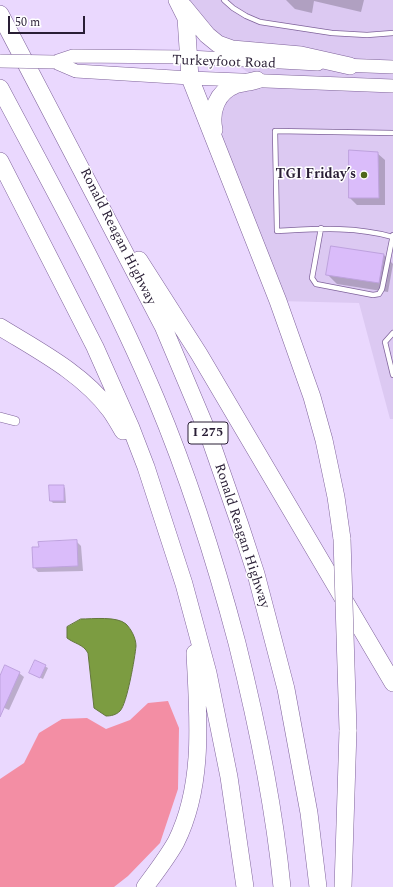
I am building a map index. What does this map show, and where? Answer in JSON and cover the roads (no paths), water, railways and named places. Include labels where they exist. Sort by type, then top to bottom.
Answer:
[{"type":"highway","points":[[178,0],[186,18],[190,78],[278,302],[312,397],[324,440],[336,497],[342,539],[348,730],[343,887]]},
{"type":"highway","points":[[178,0],[207,35],[218,44],[232,49],[301,55],[350,66]]},
{"type":"highway","name":"Ronald Reagan Highway","points":[[0,14],[163,326],[208,433],[256,574],[286,690],[309,813],[318,887]]},
{"type":"highway","points":[[218,147],[213,124],[216,101],[234,86],[257,80]]},
{"type":"highway","name":"I 275","points":[[0,88],[111,301],[156,398],[174,443],[224,592],[249,688],[261,747],[275,831],[282,887]]},
{"type":"highway","points":[[0,161],[95,347],[131,428],[146,467],[184,584],[208,673],[230,777],[245,887]]},
{"type":"highway","points":[[83,172],[199,354],[393,683]]},
{"type":"highway","points":[[0,327],[68,370],[86,385],[110,411],[146,467]]},
{"type":"highway","points":[[145,887],[164,862],[176,841],[188,810],[194,785],[198,729],[193,620]]},
{"type":"main road","name":"Turkeyfoot Road","points":[[0,60],[55,62],[73,56],[189,57],[393,67]]},
{"type":"main road","name":"Turkeyfoot Road","points":[[55,62],[76,71],[190,78],[393,86]]},
{"type":"street","points":[[0,417],[15,421]]},
{"type":"lane","points":[[224,0],[246,16],[260,22],[332,33],[367,35],[393,33]]},
{"type":"lane","points":[[321,228],[312,278],[316,284],[373,295],[379,294],[382,289],[393,236],[352,229],[321,228],[277,231],[275,131],[393,132]]},
{"type":"lane","points":[[393,333],[385,342],[393,375]]},
{"type":"place","name":"TGI Friday’s","points":[[364,175]]}]
